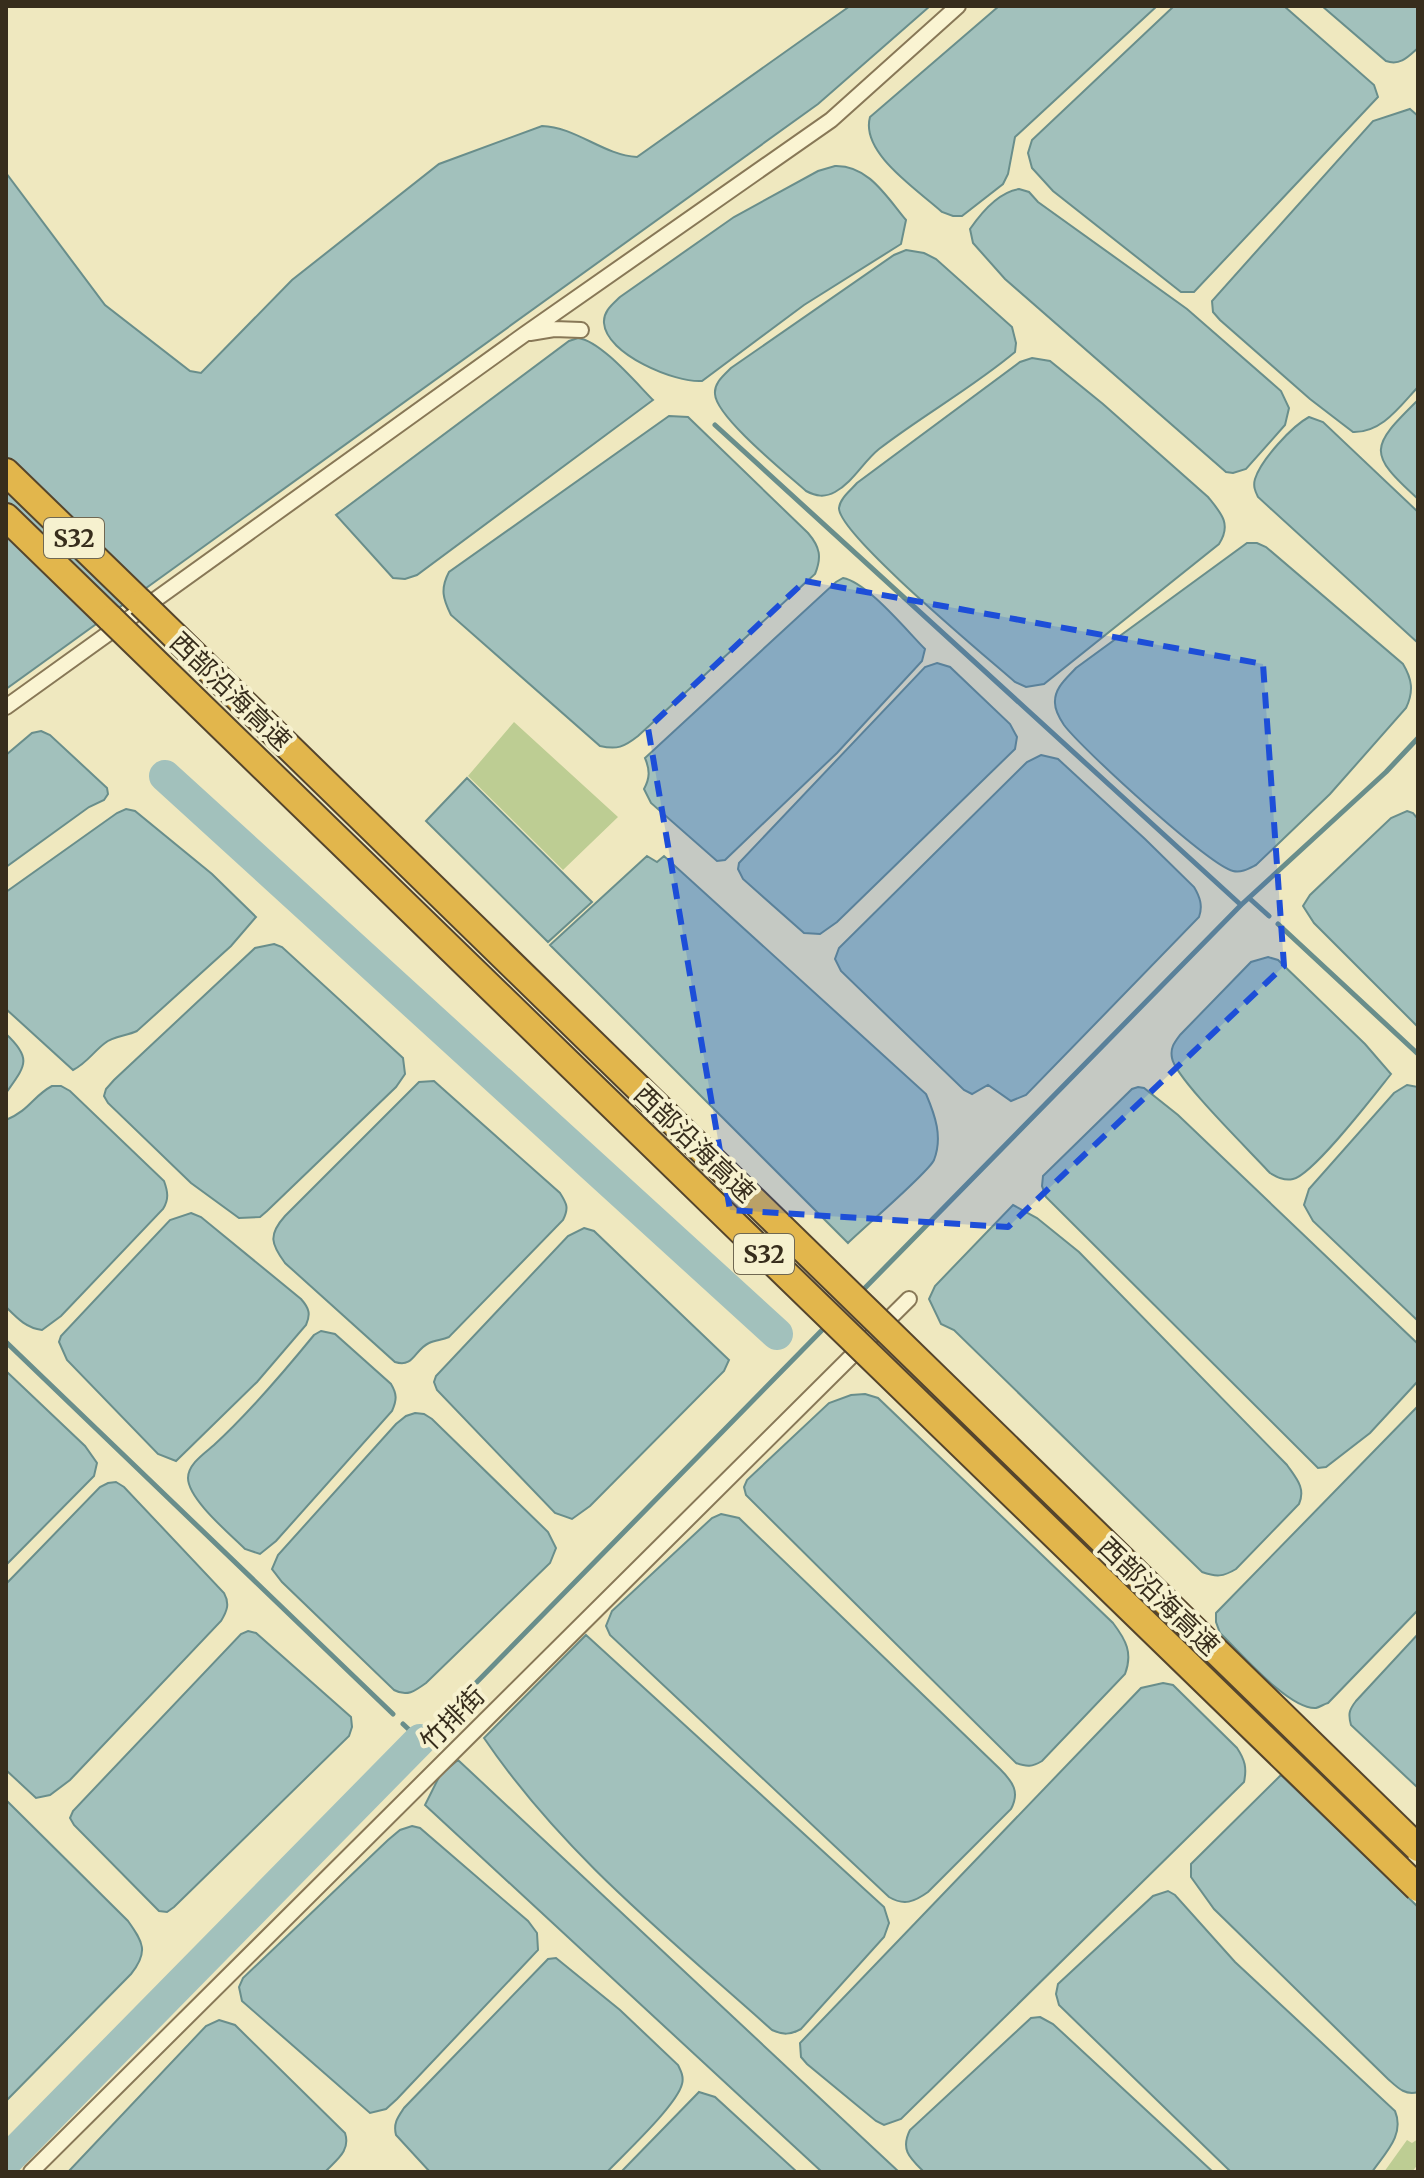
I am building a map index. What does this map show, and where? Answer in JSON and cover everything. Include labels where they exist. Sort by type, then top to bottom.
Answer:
[{"type":"highway","name":"西部沿海高速","points":[[6,472],[1418,1848]]},
{"type":"highway","name":"西部沿海高速","points":[[6,517],[1418,1888]]},
{"type":"street","points":[[6,707],[525,334],[831,120],[958,6]]},
{"type":"street","points":[[525,334],[554,329],[581,330]]},
{"type":"street","name":"竹排街","points":[[31,2172],[909,1299]]},
{"type":"highlighted area","points":[[805,581],[1263,664],[1284,966],[1008,1227],[730,1210],[648,728]]},
{"type":"green space","points":[[514,722],[618,817],[563,870],[468,776]]},
{"type":"green space","points":[[1418,2139],[1418,2164],[1412,2172],[1384,2172],[1407,2140],[1412,2143]]},
{"type":"water","points":[[850,6],[930,6],[818,104],[6,689],[6,173],[105,305],[190,371],[201,373],[292,280],[439,164],[542,126],[566,131],[613,151],[637,157]]},
{"type":"water","points":[[999,6],[1157,6],[1015,137],[1003,184],[962,216],[953,216],[942,212],[882,157],[869,131],[870,117]]},
{"type":"water","points":[[1174,6],[1284,6],[1374,85],[1378,97],[1194,292],[1181,292],[1053,191],[1032,168],[1028,153],[1032,140]]},
{"type":"water","points":[[1322,6],[1418,6],[1418,48],[1400,61],[1386,61]]},
{"type":"water","points":[[1410,109],[1418,116],[1418,387],[1382,423],[1353,432],[1310,399],[1220,320],[1213,312],[1212,301],[1373,121]]},
{"type":"water","points":[[835,166],[847,167],[867,176],[883,192],[906,220],[901,244],[804,305],[702,381],[660,372],[629,356],[616,345],[604,323],[609,308],[620,297],[734,217],[818,171]]},
{"type":"water","points":[[1019,189],[1029,192],[1038,202],[1187,309],[1281,391],[1289,408],[1285,425],[1246,469],[1226,472],[1005,279],[973,243],[970,229],[979,216],[998,199]]},
{"type":"water","points":[[906,250],[936,259],[1012,327],[1015,352],[879,449],[841,488],[827,495],[813,494],[739,430],[718,404],[716,386],[731,368],[894,255]]},
{"type":"water","points":[[578,338],[607,354],[653,400],[417,575],[405,579],[393,578],[336,515],[569,341]]},
{"type":"water","points":[[1032,358],[1050,361],[1208,497],[1221,514],[1225,530],[1219,544],[1044,684],[1026,687],[1015,682],[887,568],[845,522],[839,508],[857,483],[1020,362]]},
{"type":"water","points":[[1418,400],[1418,499],[1390,471],[1381,450],[1383,440],[1391,429]]},
{"type":"water","points":[[669,416],[688,417],[808,533],[819,552],[819,562],[815,574],[638,736],[620,747],[600,746],[451,615],[444,599],[444,584],[449,572]]},
{"type":"water","points":[[1309,417],[1323,422],[1418,512],[1418,643],[1257,495],[1254,482],[1270,453]]},
{"type":"water","points":[[1247,543],[1266,547],[1403,664],[1411,691],[1406,708],[1330,794],[1256,865],[1233,871],[1174,828],[1075,738],[1057,712],[1055,698],[1059,688],[1076,668]]},
{"type":"water","points":[[843,578],[853,581],[875,597],[925,649],[922,661],[837,753],[725,860],[717,861],[651,803],[644,789],[649,774],[645,758]]},
{"type":"water","points":[[937,663],[950,667],[1010,724],[1017,737],[1015,749],[837,922],[820,934],[804,933],[743,879],[738,869],[739,863],[925,667]]},
{"type":"water","points":[[41,731],[50,735],[107,788],[108,794],[104,800],[89,807],[6,867],[6,755],[32,733]]},
{"type":"water","points":[[1041,755],[1058,759],[1145,839],[1194,887],[1201,909],[1199,917],[1026,1095],[1011,1101],[988,1085],[972,1094],[964,1090],[841,971],[835,959],[839,948],[1027,762]]},
{"type":"water","points":[[467,778],[592,902],[548,942],[426,821]]},
{"type":"water","points":[[126,809],[135,811],[212,874],[256,917],[231,946],[137,1031],[108,1041],[73,1070],[6,1009],[6,892]]},
{"type":"water","points":[[1407,811],[1418,819],[1418,1027],[1314,923],[1303,906],[1310,895],[1391,818]]},
{"type":"water","points":[[647,856],[657,862],[664,856],[926,1094],[938,1135],[934,1160],[848,1243],[550,945]]},
{"type":"water","points":[[274,944],[282,947],[403,1058],[405,1074],[396,1087],[267,1211],[260,1217],[239,1218],[191,1183],[104,1096],[114,1080],[255,948]]},
{"type":"water","points":[[1268,957],[1278,960],[1365,1044],[1391,1074],[1329,1149],[1293,1179],[1270,1173],[1186,1082],[1172,1058],[1173,1046],[1180,1035],[1251,962]]},
{"type":"water","points":[[6,1034],[20,1050],[23,1063],[6,1093]]},
{"type":"water","points":[[434,1081],[560,1193],[567,1209],[563,1220],[449,1337],[429,1343],[406,1363],[401,1363],[395,1362],[285,1263],[273,1240],[285,1216],[419,1082]]},
{"type":"water","points":[[1407,1085],[1418,1087],[1418,1321],[1313,1221],[1304,1205],[1309,1189],[1394,1093]]},
{"type":"water","points":[[52,1086],[61,1086],[70,1091],[164,1181],[167,1195],[163,1209],[61,1316],[42,1330],[26,1325],[6,1307],[6,1120],[21,1112]]},
{"type":"water","points":[[1144,1088],[1178,1115],[1418,1344],[1418,1381],[1370,1433],[1326,1467],[1318,1468],[1046,1197],[1042,1186],[1043,1176],[1132,1089]]},
{"type":"water","points":[[1013,1205],[1037,1218],[1079,1252],[1287,1465],[1297,1479],[1301,1488],[1299,1504],[1236,1569],[1219,1575],[1202,1572],[954,1330],[941,1324],[929,1299],[935,1286]]},
{"type":"water","points":[[191,1213],[201,1217],[301,1299],[309,1314],[306,1325],[257,1382],[176,1461],[158,1454],[67,1360],[59,1342],[61,1336],[170,1220]]},
{"type":"water","points":[[584,1228],[594,1231],[729,1360],[724,1371],[590,1506],[572,1519],[555,1513],[437,1390],[434,1382],[436,1376],[568,1236]]},
{"type":"water","points":[[321,1331],[335,1334],[391,1384],[395,1404],[276,1541],[260,1554],[245,1549],[211,1516],[195,1496],[189,1473],[198,1459],[240,1419],[314,1335]]},
{"type":"water","points":[[6,1371],[85,1446],[97,1463],[94,1476],[6,1565]]},
{"type":"water","points":[[865,1394],[878,1398],[1113,1623],[1125,1641],[1128,1660],[1125,1674],[1038,1763],[1029,1766],[1016,1763],[746,1495],[744,1487],[747,1480],[829,1403],[851,1395]]},
{"type":"water","points":[[1418,1406],[1418,1610],[1328,1703],[1316,1708],[1305,1706],[1279,1690],[1220,1633],[1216,1613]]},
{"type":"water","points":[[415,1413],[432,1419],[548,1532],[556,1548],[550,1563],[426,1683],[414,1691],[403,1693],[394,1690],[272,1569],[278,1555],[396,1424]]},
{"type":"water","points":[[116,1482],[224,1593],[227,1607],[221,1621],[70,1780],[50,1795],[36,1798],[6,1770],[6,1584],[100,1487]]},
{"type":"water","points":[[721,1514],[739,1518],[1012,1783],[1015,1797],[1011,1809],[928,1892],[918,1898],[904,1902],[889,1897],[610,1635],[606,1626],[612,1611],[712,1518]]},
{"type":"water","points":[[248,1631],[256,1633],[351,1717],[352,1727],[349,1736],[174,1907],[167,1912],[159,1911],[70,1818],[73,1811],[241,1634]]},
{"type":"water","points":[[1418,1634],[1418,1788],[1351,1725],[1349,1715],[1356,1701]]},
{"type":"water","points":[[586,1635],[884,1907],[889,1923],[884,1937],[801,2029],[786,2034],[772,2030],[656,1927],[582,1857],[515,1780],[484,1738]]},
{"type":"water","points":[[1163,1683],[1173,1685],[1237,1748],[1245,1764],[1244,1782],[901,2119],[884,2125],[876,2121],[807,2064],[801,2057],[800,2043],[1141,1688]]},
{"type":"water","points":[[458,1760],[899,2172],[822,2172],[425,1805],[440,1775]]},
{"type":"water","points":[[1281,1775],[1418,1907],[1418,2092],[1405,2092],[1388,2079],[1214,1909],[1191,1877],[1191,1864]]},
{"type":"water","points":[[6,1800],[128,1921],[140,1941],[142,1953],[131,1974],[6,2101]]},
{"type":"water","points":[[412,1826],[420,1828],[528,1921],[537,1933],[538,1950],[397,2099],[386,2109],[370,2113],[242,2001],[239,1987],[243,1978],[388,1840],[400,1830]]},
{"type":"water","points":[[1168,1891],[1235,1962],[1395,2111],[1396,2136],[1372,2172],[1231,2172],[1059,2005],[1056,1994],[1058,1984],[1153,1896]]},
{"type":"water","points":[[556,1958],[620,2010],[678,2065],[683,2079],[678,2093],[661,2116],[607,2172],[430,2172],[396,2135],[400,2114],[548,1959]]},
{"type":"water","points":[[1040,2017],[1053,2024],[1213,2172],[924,2172],[906,2148],[910,2130],[1031,2018]]},
{"type":"water","points":[[219,2020],[235,2025],[345,2133],[346,2145],[334,2163],[325,2172],[68,2172],[206,2026]]},
{"type":"water","points":[[699,2092],[715,2097],[797,2172],[621,2172]]},
{"type":"waterway","points":[[715,425],[1241,905]]},
{"type":"waterway","points":[[860,1293],[1241,905],[1386,772],[1418,738]]},
{"type":"waterway","points":[[165,776],[777,1334]]},
{"type":"waterway","points":[[1249,898],[1269,916]]},
{"type":"waterway","points":[[1278,924],[1418,1054]]},
{"type":"waterway","points":[[403,1724],[420,1740],[827,1325]]},
{"type":"waterway","points":[[6,1342],[393,1714]]},
{"type":"waterway","points":[[6,2161],[420,1740]]}]
